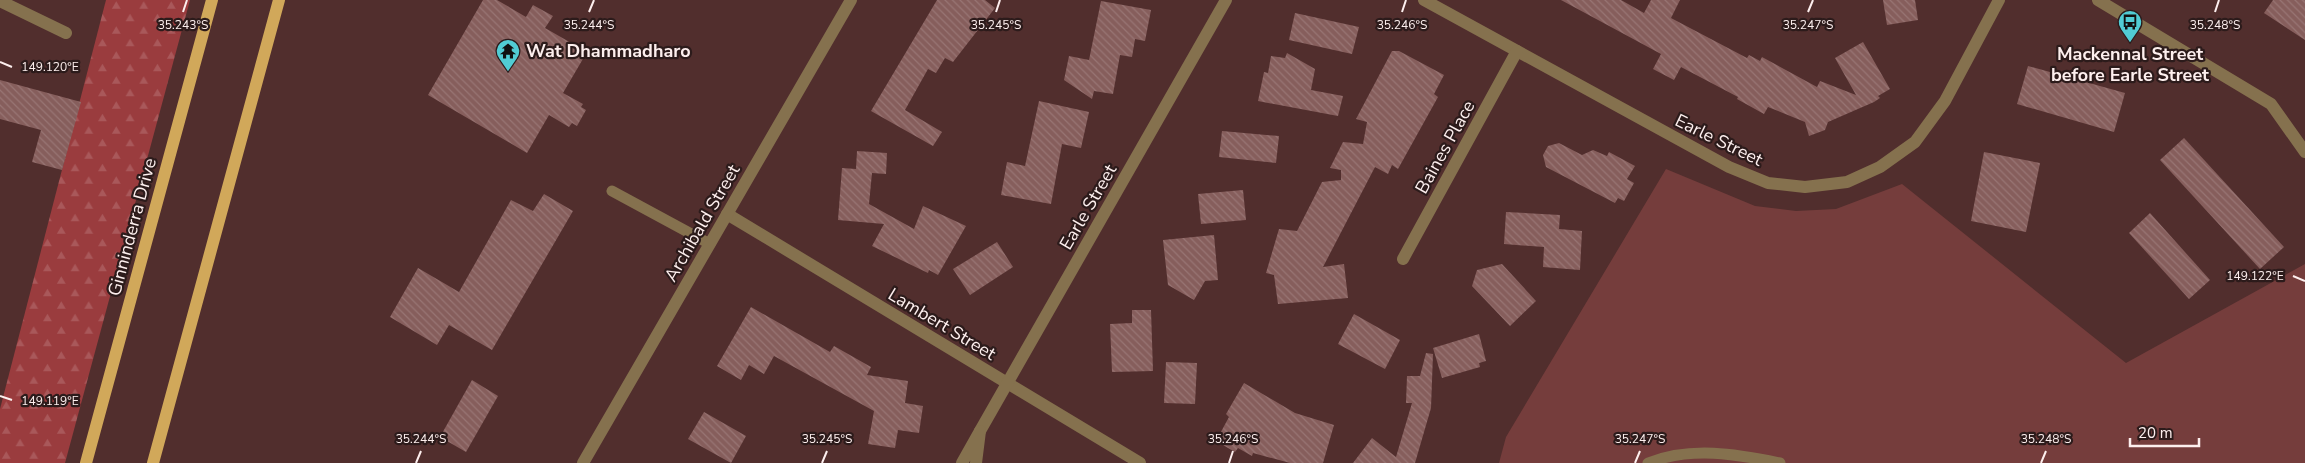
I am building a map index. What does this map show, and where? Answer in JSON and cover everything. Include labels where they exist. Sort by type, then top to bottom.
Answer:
[{"type":"main road","name":"Ginninderra Drive","points":[[86,463],[212,0]]},
{"type":"main road","points":[[153,463],[279,0]]},
{"type":"street","name":"Archibald Street","points":[[583,463],[851,0]]},
{"type":"street","name":"Earle Street","points":[[962,463],[1226,0]]},
{"type":"street","name":"Earle Street","points":[[1424,0],[1729,167],[1768,183],[1805,187],[1847,182],[1880,168],[1915,142],[1945,101],[1999,0]]},
{"type":"street","points":[[2098,0],[2271,104],[2305,152]]},
{"type":"street","points":[[0,1],[66,33]]},
{"type":"street","name":"Baines Place","points":[[1403,259],[1517,51]]},
{"type":"street","name":"Lambert Street","points":[[727,214],[1140,463]]},
{"type":"street","name":"Earle Street","points":[[976,463],[980,432]]},
{"type":"lane","points":[[612,191],[710,244]]},
{"type":"lane","points":[[1648,463],[1682,454],[1731,453],[1780,463]]},
{"type":"green space","points":[[106,0],[190,0],[65,463],[0,463],[0,409]]},
{"type":"shaded area","points":[[1666,169],[1755,206],[1796,211],[1836,209],[1902,184],[2126,363],[2305,264],[2305,463],[1499,463],[1506,437]]},
{"type":"building","name":"Wat Dhammadharo","points":[[483,0],[497,0],[526,17],[533,5],[553,16],[545,28],[587,52],[563,93],[583,104],[581,107],[586,110],[577,126],[572,123],[569,127],[549,115],[527,153],[428,95]]},
{"type":"building","points":[[937,0],[985,0],[995,8],[953,62],[945,58],[936,73],[928,69],[905,110],[942,132],[933,146],[871,111]]},
{"type":"building","points":[[1561,0],[1621,0],[1644,13],[1651,0],[1680,0],[1671,18],[1747,58],[1749,55],[1760,61],[1762,57],[1817,87],[1820,81],[1856,95],[1835,58],[1863,42],[1890,89],[1878,96],[1880,98],[1874,102],[1828,122],[1825,130],[1809,136],[1805,122],[1768,107],[1764,114],[1737,99],[1738,97],[1681,67],[1674,80],[1653,69],[1661,54]]},
{"type":"building","points":[[1883,0],[1915,0],[1918,20],[1887,25]]},
{"type":"building","points":[[2273,0],[2305,0],[2305,40],[2264,13]]},
{"type":"building","points":[[1101,1],[1151,10],[1145,41],[1135,39],[1132,57],[1120,55],[1113,94],[1094,91],[1092,99],[1064,80],[1069,56],[1089,60]]},
{"type":"building","points":[[1295,13],[1359,27],[1352,54],[1289,40]]},
{"type":"building","points":[[1392,51],[1399,51],[1444,75],[1434,94],[1438,97],[1398,169],[1392,165],[1388,174],[1375,167],[1323,267],[1344,264],[1348,298],[1278,304],[1274,275],[1266,273],[1279,229],[1297,231],[1322,182],[1341,180],[1341,170],[1330,168],[1343,142],[1363,144],[1367,122],[1356,119]]},
{"type":"building","points":[[1287,53],[1315,69],[1311,90],[1343,96],[1338,116],[1258,101],[1264,72],[1268,73],[1271,56],[1285,58]]},
{"type":"building","points":[[2028,66],[2125,93],[2114,132],[2017,104]]},
{"type":"building","points":[[0,80],[81,102],[62,170],[32,162],[41,130],[0,119]]},
{"type":"building","points":[[1039,101],[1089,112],[1081,148],[1062,144],[1051,204],[1001,195],[1007,162],[1025,166]]},
{"type":"building","points":[[1222,131],[1279,136],[1276,163],[1219,157]]},
{"type":"building","points":[[2184,138],[2284,247],[2260,269],[2160,160]]},
{"type":"building","points":[[1559,143],[1582,155],[1593,150],[1607,156],[1609,152],[1635,166],[1627,179],[1634,183],[1624,201],[1618,198],[1615,203],[1546,167],[1543,155],[1548,146]]},
{"type":"building","points":[[857,151],[887,153],[886,174],[872,173],[869,204],[914,229],[923,206],[966,226],[938,275],[929,270],[928,273],[872,246],[884,224],[838,220],[842,168],[856,169]]},
{"type":"building","points":[[1984,152],[2040,163],[2026,232],[1971,221]]},
{"type":"building","points":[[1243,190],[1246,220],[1201,224],[1198,194]]},
{"type":"building","points":[[544,194],[573,211],[492,350],[449,325],[437,345],[390,317],[418,268],[459,292],[511,200],[533,211]]},
{"type":"building","points":[[1506,212],[1560,215],[1559,229],[1582,231],[1580,270],[1543,267],[1544,247],[1504,244]]},
{"type":"building","points":[[2150,213],[2210,280],[2189,299],[2129,233]]},
{"type":"building","points":[[1214,235],[1218,280],[1205,281],[1194,300],[1168,285],[1163,240]]},
{"type":"building","points":[[997,242],[1013,267],[970,295],[953,269]]},
{"type":"building","points":[[1502,264],[1536,301],[1510,326],[1472,286],[1477,270]]},
{"type":"building","points":[[751,307],[830,352],[834,346],[871,367],[867,375],[908,381],[905,403],[923,406],[919,433],[898,430],[895,448],[868,444],[874,411],[774,356],[764,374],[749,365],[741,380],[717,366]]},
{"type":"building","points":[[1132,310],[1151,310],[1153,371],[1112,372],[1110,324],[1132,323]]},
{"type":"building","points":[[1354,314],[1400,340],[1385,369],[1338,344]]},
{"type":"building","points":[[1479,334],[1486,361],[1479,363],[1480,367],[1442,378],[1433,348]]},
{"type":"building","points":[[1426,353],[1433,354],[1431,408],[1415,463],[1353,463],[1372,438],[1396,457],[1412,403],[1406,403],[1407,376],[1420,376]]},
{"type":"building","points":[[1166,362],[1197,363],[1195,404],[1164,403]]},
{"type":"building","points":[[472,380],[498,396],[466,452],[440,437]]},
{"type":"building","points":[[1244,383],[1295,413],[1334,425],[1323,463],[1290,463],[1253,453],[1252,456],[1238,448],[1235,452],[1216,441],[1229,417],[1226,414]]},
{"type":"building","points":[[704,412],[746,436],[731,463],[688,439]]},
{"type":"place","name":"Mackennal Street before Earle Street","points":[[2130,43]]},
{"type":"place","name":"Wat Dhammadharo","points":[[508,72]]}]
